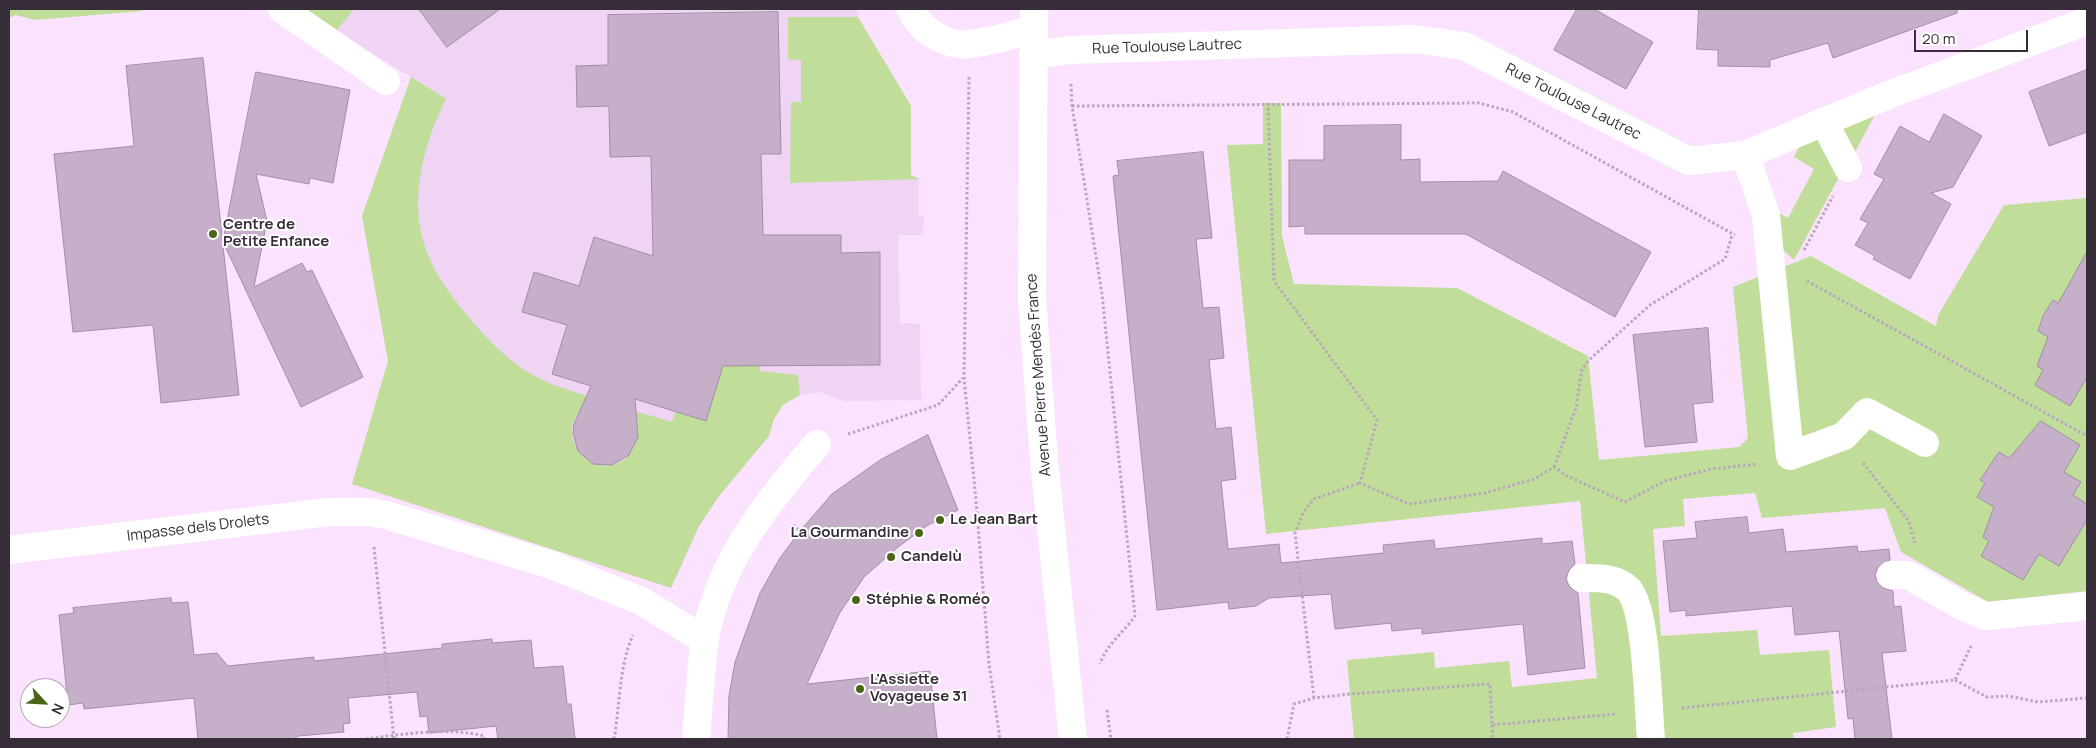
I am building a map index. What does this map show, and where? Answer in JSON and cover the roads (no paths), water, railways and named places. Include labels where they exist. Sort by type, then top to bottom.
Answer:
[{"type":"street","points":[[282,9],[386,81]]},
{"type":"street","name":"Rue Toulouse Lautrec","points":[[911,9],[914,18],[929,32],[953,43],[969,44],[1034,31],[1070,50],[1415,39],[1464,46],[1689,161],[1745,155],[1888,95],[2087,21]]},
{"type":"street","name":"Avenue Pierre Mendès France","points":[[1034,31],[1032,298],[1044,460],[1073,739]]},
{"type":"street","points":[[1824,122],[1848,168]]},
{"type":"street","points":[[1745,155],[1766,215],[1790,456],[1844,436],[1866,412],[1925,443]]},
{"type":"street","points":[[696,739],[705,640],[713,606],[722,583],[742,544],[760,515],[817,444]]},
{"type":"street","name":"Impasse dels Drolets","points":[[9,550],[328,512],[378,513],[552,565],[641,601],[705,640]]},
{"type":"street","points":[[1891,575],[1908,575],[1928,585],[1964,608],[1986,616],[2087,606]]},
{"type":"street","points":[[1582,578],[1608,578],[1629,590],[1633,599],[1640,618],[1651,739]]},
{"type":"place","name":"Centre de Petite Enfance","points":[[213,234]]},
{"type":"place","name":"Le Jean Bart","points":[[940,520]]},
{"type":"place","name":"La Gourmandine","points":[[919,533]]},
{"type":"place","name":"Candelù","points":[[891,557]]},
{"type":"place","name":"Stéphie & Roméo","points":[[856,600]]},
{"type":"place","name":"L'Assiette Voyageuse 31","points":[[860,689]]}]
